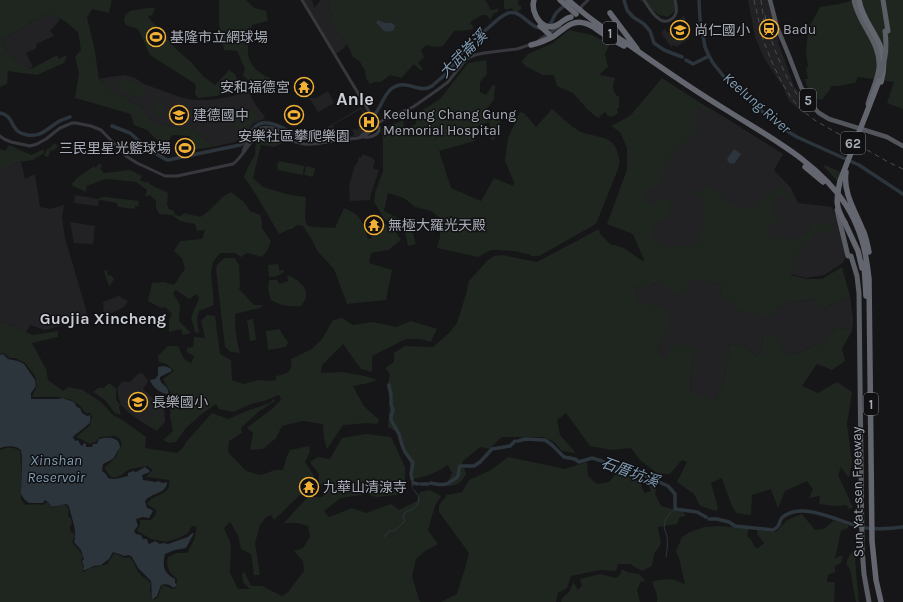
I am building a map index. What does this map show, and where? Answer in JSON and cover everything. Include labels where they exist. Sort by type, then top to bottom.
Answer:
[{"type":"highway","points":[[530,0],[532,13],[547,32]]},
{"type":"highway","points":[[534,0],[534,12],[540,24],[546,26],[558,24],[576,13]]},
{"type":"highway","name":"Sun Yat-sen Freeway","points":[[561,0],[576,13],[624,46],[793,158],[828,187],[849,217],[859,240],[864,264],[868,298]]},
{"type":"highway","name":"Sun Yat-sen Freeway","points":[[568,0],[576,13],[599,26],[711,101],[794,154],[819,173],[831,185],[845,203],[859,230],[864,244],[869,279],[870,512],[873,581],[877,602]]},
{"type":"highway","points":[[856,0],[859,17],[877,52],[879,65],[865,113]]},
{"type":"highway","points":[[856,0],[868,25],[879,43],[883,60],[883,70],[880,81],[846,172],[848,197],[863,229],[870,257],[871,290],[868,298]]},
{"type":"highway","name":"62","points":[[850,256],[838,216],[836,194],[843,169],[885,60],[887,23],[883,0]]},
{"type":"highway","name":"62","points":[[867,602],[861,548],[857,287],[840,212],[839,199],[845,172],[886,67],[889,51],[883,0]]},
{"type":"highway","points":[[610,13],[641,54]]},
{"type":"highway","points":[[531,45],[547,39],[569,24],[584,22],[624,46]]},
{"type":"highway","points":[[868,298],[858,251],[838,210],[838,195],[840,181],[880,81]]},
{"type":"highway","name":"Sun Yat-sen Freeway","points":[[871,541],[876,580],[881,602]]},
{"type":"main road","name":"5","points":[[771,0],[778,26],[807,96],[816,107],[830,117],[888,135],[903,145]]},
{"type":"street","points":[[0,136],[11,142],[30,146],[37,144],[60,128],[72,123],[91,126],[104,132],[124,154],[135,162],[160,174],[171,177],[233,164],[246,151],[253,139],[259,133],[267,130],[283,134],[293,141],[309,145],[372,136],[379,130],[374,120],[302,0]]},
{"type":"street","points":[[362,137],[387,118],[413,107],[436,91],[448,82],[468,58],[484,53],[510,50],[531,45],[547,32],[576,13],[588,0]]},
{"type":"street","points":[[644,0],[659,20],[667,22],[671,20],[676,13],[675,0]]},
{"type":"shaded area","points":[[0,0],[112,0],[109,13],[92,9],[87,18],[94,46],[99,79],[112,91],[140,106],[154,123],[194,130],[213,147],[192,150],[190,136],[172,135],[165,148],[147,130],[134,125],[131,114],[75,98],[79,73],[75,57],[81,50],[78,32],[66,22],[52,14],[44,15],[1,40],[9,55],[31,69],[57,55],[59,59],[67,55],[64,63],[37,75],[8,71],[7,84],[0,87]]},
{"type":"shaded area","points":[[219,0],[246,0],[254,8],[266,11],[268,21],[252,25],[248,53],[253,66],[257,70],[274,80],[287,84],[286,89],[274,87],[261,82],[262,84],[257,81],[251,83],[243,75],[245,69],[237,51],[224,50],[219,24]]},
{"type":"shaded area","points":[[302,0],[311,0],[314,8],[321,0],[330,0],[328,9],[332,15],[332,21],[335,28],[347,44],[343,49],[336,54]]},
{"type":"shaded area","points":[[330,0],[485,0],[490,9],[493,10],[498,8],[498,12],[493,14],[490,20],[487,15],[482,15],[470,22],[474,28],[470,30],[454,31],[443,46],[434,47],[427,45],[421,50],[424,57],[418,63],[423,69],[420,70],[414,64],[402,78],[390,75],[381,82],[374,82],[370,84],[366,79],[365,71],[360,62],[353,57],[348,46],[335,28],[332,21],[332,15],[328,9]],"holes":[[[378,20],[390,24],[391,31],[385,31],[381,27]]]},
{"type":"shaded area","points":[[504,0],[520,0],[518,1],[518,5],[521,6],[521,9],[516,13],[511,8],[506,10],[504,8]]},
{"type":"shaded area","points":[[640,0],[675,0],[675,11],[668,17],[659,15]]},
{"type":"shaded area","points":[[748,0],[768,0],[779,41],[778,42],[794,86],[809,106],[804,114],[789,101],[783,87],[764,58],[755,37]]},
{"type":"shaded area","points":[[855,0],[903,0],[903,109],[887,103],[894,82],[858,77],[855,83],[832,86],[822,100],[810,96],[805,79],[808,79],[806,69],[808,66],[806,53],[808,29],[820,7]]},
{"type":"shaded area","points":[[155,8],[152,16],[150,15],[148,17],[179,52],[191,62],[203,76],[215,85],[229,70],[235,74],[239,85],[235,92],[198,98],[195,94],[196,86],[194,83],[150,55],[138,29],[126,25],[124,22],[125,15],[130,11]]},
{"type":"shaded area","points":[[52,13],[60,20],[50,30],[54,36],[36,44],[37,48],[26,53],[33,67],[30,68],[20,63],[9,55],[1,40],[44,15]]},
{"type":"shaded area","name":"尚仁國小","points":[[684,15],[689,31],[689,39],[676,47],[674,45],[671,47],[661,33],[665,29],[668,33],[681,24],[680,19]]},
{"type":"shaded area","points":[[686,29],[688,33],[687,36],[678,43],[673,42],[673,39],[671,40],[671,39]]},
{"type":"shaded area","points":[[569,30],[592,35],[610,44],[605,54],[608,67],[600,75],[615,78],[613,90],[617,96],[619,96],[619,108],[617,108],[618,113],[616,115],[608,116],[605,112],[598,118],[588,110],[573,93],[557,86],[554,75],[543,75],[527,67],[521,62],[528,54],[553,43]]},
{"type":"shaded area","points":[[486,60],[487,74],[480,82],[480,92],[486,95],[492,86],[495,85],[494,99],[485,112],[493,116],[501,111],[500,127],[494,140],[490,139],[493,136],[489,122],[473,128],[475,141],[439,151],[451,188],[481,201],[494,178],[513,186],[514,182],[505,161],[508,138],[520,112],[524,113],[536,127],[552,109],[579,131],[601,137],[611,142],[615,146],[619,156],[618,169],[596,224],[539,256],[531,256],[514,251],[491,250],[478,257],[437,248],[440,237],[440,218],[431,211],[415,207],[404,198],[388,193],[384,211],[402,220],[409,220],[416,244],[408,246],[402,225],[385,220],[374,202],[375,193],[383,171],[382,129],[403,120],[405,129],[416,124],[415,115],[440,99],[468,63]]},
{"type":"shaded area","points":[[125,75],[135,78],[144,84],[193,100],[211,100],[233,96],[238,94],[242,89],[249,93],[265,117],[264,119],[254,123],[239,141],[213,147],[194,130],[154,123],[140,106],[112,91],[99,79]]},
{"type":"shaded area","points":[[119,77],[147,87],[144,94],[137,97],[121,91],[118,86],[122,80],[118,78]]},
{"type":"shaded area","points":[[662,78],[710,109],[706,112],[695,104],[696,136],[685,141],[667,162],[660,183],[644,194],[646,200],[654,204],[661,198],[670,201],[670,216],[655,222],[651,236],[663,246],[693,246],[700,241],[705,208],[701,198],[692,193],[709,186],[737,207],[757,208],[766,195],[783,188],[786,190],[795,205],[792,204],[783,194],[773,200],[771,211],[775,217],[784,219],[766,229],[767,236],[782,239],[802,237],[809,230],[812,223],[828,224],[834,230],[833,235],[828,234],[823,230],[814,232],[807,244],[795,256],[791,275],[806,279],[822,279],[842,267],[850,296],[823,309],[817,305],[815,299],[792,302],[775,309],[775,315],[761,316],[735,309],[732,301],[722,298],[720,284],[693,278],[683,295],[663,287],[657,282],[644,289],[641,286],[636,288],[635,295],[639,295],[636,305],[648,304],[669,311],[667,331],[657,351],[665,359],[675,343],[695,349],[691,370],[690,391],[714,401],[723,385],[730,344],[745,347],[757,357],[761,350],[763,336],[777,336],[785,355],[803,351],[824,342],[830,333],[839,327],[852,331],[842,349],[845,361],[832,370],[817,364],[802,386],[818,393],[837,382],[852,392],[847,424],[852,462],[849,478],[841,467],[838,475],[853,507],[850,509],[846,505],[835,506],[819,504],[820,496],[809,498],[813,489],[807,481],[785,491],[778,508],[771,489],[752,495],[751,515],[736,513],[731,504],[722,478],[711,483],[718,508],[716,511],[700,506],[694,494],[677,482],[687,462],[682,460],[670,474],[658,474],[640,460],[631,448],[612,450],[590,446],[566,413],[557,420],[560,435],[576,453],[562,451],[554,442],[544,437],[502,437],[489,449],[480,447],[462,462],[466,474],[456,485],[446,486],[452,473],[448,465],[439,471],[413,479],[408,456],[397,432],[388,427],[390,399],[387,387],[390,374],[385,368],[394,362],[394,353],[405,346],[433,347],[449,333],[457,323],[469,281],[487,261],[494,256],[502,255],[537,262],[599,229],[600,234],[610,244],[624,248],[644,262],[633,234],[607,224],[627,170],[627,148],[620,132],[611,126],[630,116]]},
{"type":"shaded area","points":[[328,91],[334,103],[318,112],[309,98],[316,98]]},
{"type":"shaded area","points":[[157,99],[165,101],[161,116],[153,113]]},
{"type":"shaded area","points":[[692,100],[713,110],[783,154],[774,170],[791,188],[798,203],[832,207],[846,253],[843,263],[824,275],[806,278],[788,273],[661,251],[641,229],[643,177]]},
{"type":"shaded area","points":[[175,106],[181,113],[180,116],[171,117]]},
{"type":"shaded area","name":"Keelung Chang Gung Memorial Hospital","points":[[361,107],[372,125],[358,136],[331,140],[331,135],[326,128]],"holes":[[[361,109],[365,117],[360,120],[362,124],[359,126],[360,128],[350,131],[354,133],[353,136],[340,138],[333,125]]]},
{"type":"shaded area","points":[[247,110],[253,111],[256,118],[242,133],[235,129],[234,125],[232,124]]},
{"type":"shaded area","points":[[347,128],[349,132],[337,134]]},
{"type":"shaded area","points":[[262,133],[276,134],[286,141],[274,147],[261,145],[253,178],[263,187],[290,195],[306,197],[305,219],[307,225],[312,227],[335,228],[344,208],[358,216],[363,224],[368,239],[377,232],[382,222],[396,232],[401,240],[388,250],[371,253],[369,263],[392,270],[386,300],[347,304],[334,269],[318,252],[303,226],[297,225],[292,229],[279,234],[244,177],[255,155],[256,141]]},
{"type":"shaded area","points":[[54,143],[58,146],[53,151],[51,150],[48,157],[44,156],[47,149],[49,149]]},
{"type":"shaded area","points":[[9,145],[31,155],[44,149],[44,153],[33,160],[18,162],[0,171],[0,149],[5,151]]},
{"type":"shaded area","points":[[362,154],[373,158],[375,160],[373,167],[374,169],[379,170],[370,200],[350,201],[349,185],[355,165],[357,164],[359,157],[362,157]]},
{"type":"shaded area","points":[[279,161],[304,166],[303,175],[278,170],[277,164]]},
{"type":"shaded area","points":[[21,162],[25,179],[35,174],[40,207],[50,209],[64,205],[62,218],[65,238],[86,309],[87,316],[85,319],[45,330],[30,325],[26,332],[14,326],[0,322],[0,171]]},
{"type":"shaded area","points":[[100,163],[102,166],[100,169],[104,173],[130,170],[142,176],[140,180],[146,183],[147,181],[151,185],[168,193],[167,205],[169,209],[174,211],[175,215],[181,216],[184,213],[200,217],[231,192],[244,202],[250,211],[260,215],[262,228],[271,241],[267,251],[262,257],[247,253],[241,257],[235,253],[220,253],[213,262],[211,271],[214,305],[199,311],[197,320],[199,333],[195,332],[191,317],[199,299],[197,294],[189,299],[176,290],[173,293],[180,305],[179,321],[191,333],[183,335],[181,329],[169,332],[169,320],[172,314],[165,307],[161,308],[148,301],[152,283],[164,282],[174,285],[185,269],[182,258],[174,251],[180,241],[202,239],[205,230],[197,231],[195,224],[180,221],[172,215],[159,214],[156,208],[156,201],[150,195],[145,197],[147,190],[136,182],[108,179],[102,180],[87,186],[86,192],[71,185],[77,178],[94,166],[95,168]]},
{"type":"shaded area","points":[[825,165],[849,176],[843,187],[824,167]]},
{"type":"shaded area","points":[[306,166],[315,168],[313,177],[304,175]]},
{"type":"shaded area","points":[[75,195],[99,199],[98,206],[74,203]]},
{"type":"shaded area","points":[[105,197],[139,201],[138,206],[135,206],[135,209],[118,207],[117,203],[100,200],[99,198]]},
{"type":"shaded area","points":[[70,222],[95,226],[93,244],[74,243]]},
{"type":"shaded area","points":[[224,258],[235,258],[239,265],[239,289],[254,305],[263,305],[260,308],[235,314],[236,334],[240,353],[231,352],[225,347],[216,269],[217,265]]},
{"type":"shaded area","points":[[269,265],[279,265],[279,271],[284,270],[284,272],[277,276],[269,277]]},
{"type":"shaded area","points":[[107,270],[108,276],[111,275],[114,279],[109,286],[104,271]]},
{"type":"shaded area","points":[[287,276],[295,279],[305,288],[306,298],[301,306],[286,306],[271,300],[268,289],[269,280],[277,280],[279,284],[288,281]]},
{"type":"shaded area","points":[[693,277],[720,284],[722,298],[775,309],[792,302],[815,299],[823,309],[850,296],[853,319],[852,331],[839,327],[830,333],[824,342],[803,351],[785,355],[763,336],[761,350],[757,357],[745,347],[730,344],[723,385],[714,401],[690,392],[691,370],[695,349],[665,359],[657,351],[667,331],[636,305],[636,288],[641,286],[650,286],[657,282]]},
{"type":"shaded area","points":[[118,295],[128,301],[127,303],[124,307],[104,315],[103,302]]},
{"type":"shaded area","points":[[207,315],[215,316],[220,354],[231,360],[232,380],[243,384],[259,380],[276,380],[276,376],[287,372],[290,369],[291,359],[312,349],[322,339],[333,320],[342,318],[353,325],[373,322],[396,327],[411,321],[437,329],[431,342],[421,339],[406,339],[372,356],[372,372],[361,369],[343,344],[322,365],[321,373],[342,372],[365,376],[377,380],[353,386],[363,405],[379,420],[377,424],[368,423],[343,425],[327,449],[324,439],[323,424],[303,421],[282,426],[276,438],[263,449],[250,450],[253,433],[247,428],[281,400],[279,395],[251,404],[233,412],[219,409],[216,404],[186,428],[176,442],[169,443],[163,440],[173,431],[170,416],[171,394],[163,379],[174,371],[167,364],[159,362],[158,356],[168,346],[178,346],[184,359],[191,363],[194,356],[187,352],[187,348],[193,347],[194,337],[205,338],[201,321]]},
{"type":"shaded area","points":[[253,319],[256,340],[250,341],[247,320]]},
{"type":"shaded area","points":[[0,322],[14,326],[32,335],[58,331],[58,337],[32,343],[46,369],[48,380],[63,391],[68,387],[83,390],[101,402],[113,415],[146,437],[145,448],[177,453],[183,448],[186,442],[212,413],[228,419],[270,403],[274,399],[275,401],[258,412],[241,428],[242,433],[229,441],[228,452],[246,471],[261,475],[275,470],[283,470],[290,450],[309,446],[310,452],[305,462],[314,476],[312,481],[307,484],[302,493],[274,520],[271,515],[266,517],[260,525],[255,543],[260,575],[254,575],[251,554],[241,549],[238,535],[230,522],[224,528],[231,544],[230,573],[238,589],[250,589],[243,582],[242,572],[245,573],[251,586],[262,586],[282,596],[288,592],[304,571],[303,561],[294,551],[303,548],[310,537],[308,526],[298,523],[284,523],[308,497],[322,497],[330,488],[319,484],[319,474],[311,464],[311,461],[318,457],[330,459],[342,438],[366,434],[391,437],[405,467],[405,486],[397,495],[376,497],[367,494],[341,498],[324,511],[329,517],[352,508],[366,513],[391,504],[399,510],[417,501],[420,492],[430,490],[441,496],[435,506],[428,530],[438,544],[425,551],[416,559],[412,576],[419,600],[421,602],[0,602],[0,450],[2,449],[13,448],[20,451],[21,499],[25,505],[44,505],[46,502],[49,503],[52,508],[66,505],[69,509],[68,516],[71,518],[72,523],[70,527],[71,532],[74,533],[75,537],[72,542],[83,557],[81,561],[83,572],[90,568],[107,564],[114,553],[125,558],[129,557],[140,574],[151,583],[150,590],[152,598],[155,599],[158,597],[162,585],[174,589],[176,588],[177,579],[169,570],[167,564],[168,557],[177,553],[187,553],[194,540],[197,527],[192,526],[188,533],[179,538],[166,542],[151,539],[137,531],[140,525],[140,520],[151,520],[156,514],[156,510],[147,504],[150,500],[168,489],[169,480],[146,477],[153,470],[147,466],[130,469],[120,476],[111,477],[104,468],[116,457],[122,445],[120,439],[115,436],[100,437],[96,442],[89,444],[76,437],[90,425],[92,417],[90,413],[85,413],[81,407],[69,399],[32,397],[37,385],[35,376],[25,363],[15,358],[9,358],[4,353],[0,354]]},
{"type":"shaded area","points":[[280,329],[288,342],[286,347],[268,350],[266,331]]},
{"type":"shaded area","name":"長樂國小","points":[[142,373],[148,380],[143,389],[164,409],[165,422],[157,431],[129,413],[121,405],[119,399],[117,388],[123,381],[130,382]]},
{"type":"shaded area","points":[[109,383],[116,388],[116,399],[120,405],[119,408],[121,415],[115,413],[105,400],[93,392],[98,388],[104,388]]},
{"type":"shaded area","points":[[139,390],[164,413],[162,416],[137,392]]},
{"type":"shaded area","points":[[156,414],[164,422],[157,429],[149,422]]},
{"type":"shaded area","points":[[508,457],[565,469],[587,462],[588,476],[597,484],[609,482],[619,470],[638,476],[644,493],[651,491],[647,479],[657,485],[655,494],[661,506],[683,512],[686,516],[680,517],[677,524],[658,527],[661,544],[654,554],[652,566],[642,571],[630,564],[618,564],[616,571],[600,570],[571,576],[567,588],[558,593],[556,602],[441,602],[457,594],[469,553],[439,512],[439,505],[447,495],[462,492],[469,480],[491,470]]},
{"type":"shaded area","points":[[802,514],[815,530],[824,529],[834,520],[848,525],[848,528],[841,531],[835,559],[839,556],[843,556],[841,563],[835,566],[835,572],[828,575],[827,582],[835,582],[834,602],[657,602],[657,595],[652,582],[672,579],[685,584],[676,551],[682,537],[690,532],[704,527],[720,526],[749,528],[747,536],[755,547],[758,548],[764,543],[757,534],[757,530],[776,532],[787,520]]},
{"type":"shaded area","points":[[857,545],[858,548],[855,553],[859,602],[856,602],[849,567],[846,565],[848,558]]},
{"type":"shaded area","points":[[622,569],[627,572],[639,574],[646,582],[641,581],[637,590],[640,602],[561,602],[562,598],[570,591],[573,582],[578,590],[582,586],[580,579],[600,574],[616,578],[620,575]]},
{"type":"water","points":[[378,20],[386,23],[392,23],[395,26],[393,31],[384,31],[376,23]]},
{"type":"water","points":[[734,149],[741,154],[734,164],[731,164],[727,161],[727,159]]},
{"type":"water","name":"Xinshan Reservoir","points":[[3,354],[8,359],[24,364],[35,380],[36,386],[31,393],[31,399],[62,398],[74,402],[77,407],[80,408],[82,413],[87,416],[90,415],[89,423],[73,437],[75,441],[78,440],[82,446],[84,443],[86,444],[86,447],[92,447],[93,444],[97,444],[99,439],[102,438],[112,438],[118,441],[120,448],[115,456],[103,464],[102,471],[108,478],[115,479],[128,476],[128,473],[133,471],[136,472],[145,467],[150,472],[142,475],[143,480],[158,481],[163,483],[167,482],[165,489],[151,496],[145,501],[147,508],[153,511],[149,518],[143,517],[136,519],[138,526],[134,531],[136,534],[141,535],[143,539],[147,539],[149,544],[155,541],[160,544],[168,544],[188,537],[194,533],[186,548],[165,554],[164,566],[166,572],[175,579],[175,583],[177,585],[174,588],[165,584],[161,585],[157,596],[153,599],[151,581],[138,568],[132,557],[129,555],[124,556],[113,552],[109,559],[101,565],[83,570],[84,566],[82,561],[84,559],[81,550],[74,542],[75,529],[69,506],[66,504],[52,507],[45,500],[43,503],[29,503],[24,499],[21,494],[21,450],[11,446],[0,448],[0,355]]},
{"type":"water","points":[[164,366],[170,368],[172,371],[160,377],[161,382],[168,391],[168,394],[157,390],[150,380],[155,379],[158,375],[158,367]]},
{"type":"waterway","name":"大武崙溪","points":[[624,0],[627,10],[650,31],[654,43],[664,50],[682,57]]},
{"type":"waterway","name":"Keelung River","points":[[699,0],[700,19],[705,47],[713,63],[725,78],[779,126],[797,137],[859,165],[903,194]]},
{"type":"waterway","name":"大武崙溪","points":[[375,114],[391,89],[397,86],[407,85],[422,89],[432,86],[448,72],[471,43],[506,14],[512,12],[518,14],[532,25],[538,28],[543,28],[550,24],[556,14],[566,4]]},
{"type":"waterway","name":"大武崙溪","points":[[686,60],[693,64],[709,56]]},
{"type":"waterway","name":"大武崙溪","points":[[0,113],[9,118],[16,130],[20,133],[28,135],[36,135],[70,117]]},
{"type":"waterway","name":"大武崙溪","points":[[112,126],[130,133],[147,148],[168,160],[240,145],[254,128],[261,123],[273,124],[308,139],[330,136]]},
{"type":"waterway","name":"石厝坑溪","points":[[389,385],[393,410],[391,420],[399,434],[405,452],[413,463],[411,474],[412,479]]},
{"type":"waterway","name":"石厝坑溪","points":[[518,441],[525,439],[545,440],[564,457],[575,459],[579,462],[592,458],[615,467],[630,469],[668,486],[675,494],[675,509],[697,512],[706,517]]},
{"type":"waterway","name":"石厝坑溪","points":[[431,483],[440,485],[448,483],[458,477],[460,466],[474,466],[480,462],[492,449],[510,446],[515,441]]},
{"type":"waterway","name":"石厝坑溪","points":[[413,482],[418,484]]},
{"type":"waterway","name":"石厝坑溪","points":[[412,487],[413,483]]},
{"type":"waterway","name":"石厝坑溪","points":[[421,484],[428,484]]},
{"type":"waterway","points":[[384,537],[389,531],[394,531],[405,521],[403,517],[404,513],[413,509],[419,502],[418,495],[413,489]]},
{"type":"waterway","points":[[666,557],[667,536],[664,525],[668,515],[676,509]]},
{"type":"waterway","name":"石厝坑溪","points":[[709,519],[729,522],[735,526],[773,530],[778,527],[781,518],[784,516],[793,512],[803,511],[813,512],[856,526],[871,529],[903,527]]},
{"type":"railway","points":[[754,0],[763,39],[769,56],[777,74],[797,105],[816,121],[903,169]]},
{"type":"railway","points":[[761,0],[764,21]]},
{"type":"railway","points":[[765,15],[771,39],[783,69],[796,93],[808,108]]},
{"type":"place","name":"Badu","points":[[769,29]]},
{"type":"place","name":"尚仁國小","points":[[680,30]]},
{"type":"place","name":"基隆市立網球場","points":[[156,37]]},
{"type":"place","name":"安和福德宮","points":[[304,87]]},
{"type":"place","name":"建德國中","points":[[179,115]]},
{"type":"place","name":"安樂社區攀爬樂園","points":[[294,115]]},
{"type":"place","name":"Keelung Chang Gung Memorial Hospital","points":[[369,122]]},
{"type":"place","name":"三民里星光籃球場","points":[[185,148]]},
{"type":"place","name":"無極大羅光天殿","points":[[374,225]]},
{"type":"place","name":"長樂國小","points":[[138,402]]},
{"type":"place","name":"九華山清湶寺","points":[[309,487]]},
{"type":"district","name":"Anle","points":[[355,99]]},
{"type":"district","name":"Guojia Xincheng","points":[[103,318]]}]
